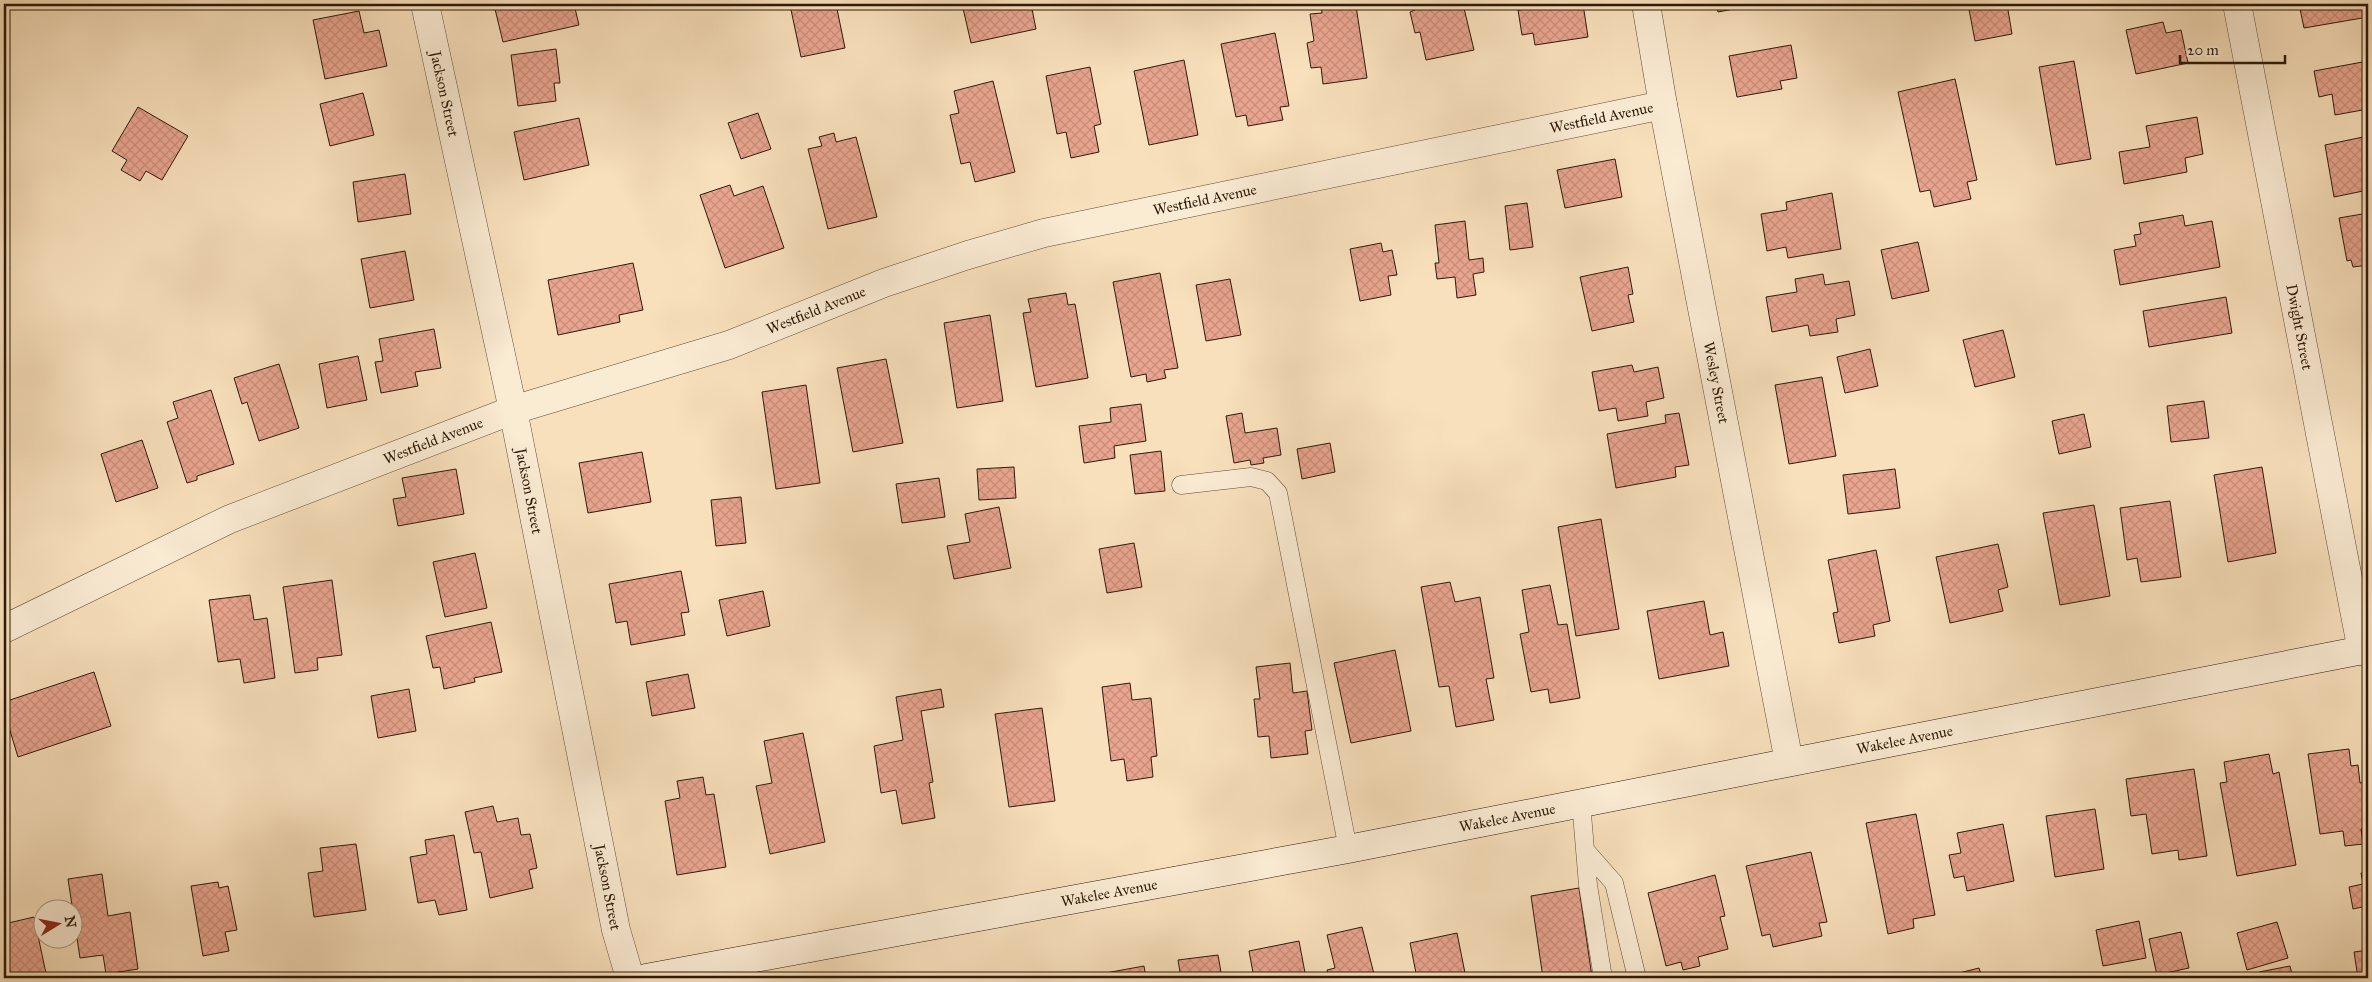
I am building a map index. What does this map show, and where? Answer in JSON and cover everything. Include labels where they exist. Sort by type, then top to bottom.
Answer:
[{"type":"street","name":"Jackson Street","points":[[425,4],[513,410],[616,930],[630,978]]},
{"type":"street","name":"Wesley Street","points":[[1646,4],[1789,762]]},
{"type":"street","name":"Dwight Street","points":[[2237,4],[2365,650]]},
{"type":"street","name":"Westfield Avenue","points":[[4,628],[230,519],[513,410],[729,345],[884,283],[968,255],[1044,233],[1664,104]]},
{"type":"street","name":"Wakelee Avenue","points":[[646,978],[1348,849],[2365,650]]},
{"type":"lane","points":[[1181,485],[1251,477],[1267,481],[1278,493],[1348,849]]},
{"type":"lane","points":[[1581,802],[1588,885],[1603,978]]},
{"type":"lane","points":[[1585,850],[1614,883],[1637,978]]},
{"type":"building","points":[[574,4],[579,25],[503,42],[494,5]]},
{"type":"building","points":[[836,4],[845,48],[801,57],[790,5]]},
{"type":"building","points":[[962,4],[1031,4],[1036,29],[971,43]]},
{"type":"building","points":[[1321,4],[1338,4],[1339,9],[1356,6],[1367,78],[1323,84],[1321,67],[1311,68],[1307,43],[1314,41],[1310,14],[1322,13]]},
{"type":"building","points":[[1414,4],[1463,4],[1474,50],[1426,60],[1420,32],[1415,33],[1410,12],[1415,10]]},
{"type":"building","points":[[1528,4],[1583,4],[1588,37],[1535,45],[1533,33],[1522,35],[1518,10],[1528,9]]},
{"type":"building","points":[[1716,4],[1760,4],[1718,12]]},
{"type":"building","points":[[1968,4],[2007,4],[2012,34],[1975,41]]},
{"type":"building","points":[[2299,4],[2368,4],[2368,17],[2304,28]]},
{"type":"building","points":[[359,11],[364,33],[379,30],[387,66],[325,79],[313,20]]},
{"type":"building","points":[[2163,22],[2166,33],[2181,30],[2188,63],[2136,74],[2126,30]]},
{"type":"building","points":[[1275,33],[1289,106],[1280,107],[1283,120],[1248,126],[1246,115],[1236,117],[1221,44]]},
{"type":"building","points":[[1791,45],[1797,78],[1780,81],[1782,89],[1737,97],[1729,56]]},
{"type":"building","points":[[556,49],[560,83],[554,83],[556,101],[518,106],[511,55]]},
{"type":"building","points":[[1184,60],[1198,135],[1149,145],[1134,71]]},
{"type":"building","points":[[2074,61],[2091,159],[2056,165],[2039,67]]},
{"type":"building","points":[[2368,61],[2368,109],[2335,115],[2332,94],[2319,97],[2314,71]]},
{"type":"building","points":[[1090,67],[1101,124],[1094,126],[1099,152],[1071,158],[1066,132],[1057,134],[1046,76]]},
{"type":"building","points":[[1955,79],[1977,180],[1967,182],[1971,199],[1934,207],[1930,190],[1920,192],[1898,92]]},
{"type":"building","points":[[993,81],[1015,172],[975,182],[970,162],[961,164],[950,115],[959,113],[954,91]]},
{"type":"building","points":[[363,93],[374,135],[330,146],[320,104]]},
{"type":"building","points":[[138,107],[188,136],[162,180],[146,171],[140,181],[121,170],[127,160],[112,151]]},
{"type":"building","points":[[758,113],[771,149],[741,159],[728,123]]},
{"type":"building","points":[[2197,117],[2203,154],[2185,158],[2187,172],[2124,184],[2119,152],[2150,147],[2146,126]]},
{"type":"building","points":[[579,118],[589,165],[524,180],[514,132]]},
{"type":"building","points":[[834,133],[836,142],[856,137],[877,217],[828,229],[808,149],[822,146],[819,137]]},
{"type":"building","points":[[2368,136],[2368,190],[2334,197],[2325,145]]},
{"type":"building","points":[[1615,159],[1622,197],[1565,208],[1557,170]]},
{"type":"building","points":[[405,174],[411,214],[358,222],[353,182]]},
{"type":"building","points":[[730,185],[734,196],[763,186],[784,248],[725,268],[700,195]]},
{"type":"building","points":[[1832,193],[1841,249],[1788,258],[1786,247],[1767,251],[1761,214],[1787,210],[1786,202]]},
{"type":"building","points":[[1527,203],[1533,247],[1510,250],[1505,206]]},
{"type":"building","points":[[2368,213],[2368,265],[2353,267],[2351,260],[2347,261],[2339,218]]},
{"type":"building","points":[[2183,215],[2185,226],[2212,221],[2220,267],[2120,285],[2114,250],[2136,246],[2134,235],[2141,234],[2139,223]]},
{"type":"building","points":[[1465,221],[1469,260],[1483,258],[1484,272],[1473,274],[1476,295],[1457,298],[1455,277],[1437,279],[1435,263],[1439,263],[1435,225]]},
{"type":"building","points":[[1918,242],[1929,291],[1892,299],[1881,250]]},
{"type":"building","points":[[1381,243],[1383,252],[1392,250],[1397,275],[1388,276],[1391,295],[1360,301],[1350,249]]},
{"type":"building","points":[[405,251],[414,300],[370,308],[361,259]]},
{"type":"building","points":[[633,263],[643,310],[619,315],[620,322],[558,335],[548,280]]},
{"type":"building","points":[[4,265],[10,268],[4,278]]},
{"type":"building","points":[[1628,267],[1633,294],[1628,295],[1634,322],[1592,331],[1580,277]]},
{"type":"building","points":[[1160,273],[1178,368],[1164,370],[1166,378],[1147,382],[1146,374],[1131,377],[1113,282]]},
{"type":"building","points":[[1823,274],[1825,285],[1849,281],[1855,315],[1836,319],[1838,332],[1810,336],[1808,325],[1772,332],[1766,297],[1797,292],[1795,279]]},
{"type":"building","points":[[1230,279],[1241,335],[1206,341],[1196,285]]},
{"type":"building","points":[[1066,293],[1068,305],[1075,304],[1088,378],[1036,387],[1023,313],[1031,312],[1028,299]]},
{"type":"building","points":[[2226,297],[2232,333],[2149,347],[2143,311]]},
{"type":"building","points":[[990,315],[1003,401],[957,408],[944,323]]},
{"type":"building","points":[[2368,323],[2368,343],[2365,324]]},
{"type":"building","points":[[434,329],[441,368],[415,372],[418,386],[381,393],[375,362],[383,361],[379,339]]},
{"type":"building","points":[[2003,330],[2015,377],[1975,387],[1963,340]]},
{"type":"building","points":[[1870,349],[1878,386],[1845,393],[1837,357]]},
{"type":"building","points":[[358,356],[367,400],[327,408],[319,364]]},
{"type":"building","points":[[886,359],[903,443],[853,452],[837,368]]},
{"type":"building","points":[[279,364],[299,428],[259,441],[247,402],[242,404],[234,378]]},
{"type":"building","points":[[1632,365],[1634,372],[1658,367],[1664,398],[1646,402],[1648,416],[1618,421],[1616,408],[1599,411],[1592,372]]},
{"type":"building","points":[[1822,377],[1836,456],[1789,464],[1775,385]]},
{"type":"building","points":[[806,385],[820,483],[776,489],[762,392]]},
{"type":"building","points":[[211,390],[234,464],[197,476],[197,480],[187,483],[167,422],[178,418],[173,402]]},
{"type":"building","points":[[2204,401],[2209,438],[2171,442],[2167,406]]},
{"type":"building","points":[[1141,404],[1146,441],[1114,446],[1115,458],[1084,463],[1079,426],[1111,422],[1110,408]]},
{"type":"building","points":[[1242,413],[1245,433],[1277,428],[1281,455],[1263,458],[1264,463],[1251,465],[1250,460],[1234,463],[1226,416]]},
{"type":"building","points":[[1679,413],[1689,465],[1675,467],[1676,477],[1616,488],[1607,434],[1666,423],[1665,415]]},
{"type":"building","points":[[2084,414],[2091,447],[2059,454],[2052,421]]},
{"type":"building","points":[[142,440],[158,488],[116,502],[101,454]]},
{"type":"building","points":[[1330,443],[1335,472],[1302,479],[1297,449]]},
{"type":"building","points":[[1161,451],[1165,491],[1135,494],[1130,455]]},
{"type":"building","points":[[642,452],[651,502],[588,513],[579,463]]},
{"type":"building","points":[[1014,467],[1016,498],[979,500],[977,469]]},
{"type":"building","points":[[2262,467],[2276,553],[2228,562],[2214,475]]},
{"type":"building","points":[[456,469],[464,514],[398,526],[393,499],[406,497],[402,478]]},
{"type":"building","points":[[1895,469],[1900,508],[1848,514],[1843,475]]},
{"type":"building","points":[[939,478],[945,517],[902,523],[896,484]]},
{"type":"building","points":[[741,497],[746,543],[716,546],[711,500]]},
{"type":"building","points":[[2170,501],[2181,577],[2141,582],[2137,558],[2127,560],[2120,508]]},
{"type":"building","points":[[2094,505],[2110,596],[2060,605],[2043,513]]},
{"type":"building","points":[[999,507],[1011,568],[954,579],[947,546],[970,542],[965,514]]},
{"type":"building","points":[[1601,519],[1619,629],[1576,636],[1558,527]]},
{"type":"building","points":[[1134,543],[1142,587],[1107,593],[1099,549]]},
{"type":"building","points":[[1998,544],[2008,587],[1998,590],[2003,611],[1950,623],[1936,557]]},
{"type":"building","points":[[1876,550],[1890,621],[1873,625],[1875,636],[1839,643],[1833,613],[1838,612],[1828,560]]},
{"type":"building","points":[[475,553],[487,608],[445,617],[433,562]]},
{"type":"building","points":[[681,571],[689,612],[681,613],[685,635],[631,645],[627,621],[616,623],[609,584]]},
{"type":"building","points":[[332,580],[342,655],[317,658],[318,670],[295,673],[283,587]]},
{"type":"building","points":[[1450,582],[1455,602],[1480,597],[1494,678],[1486,679],[1494,720],[1456,727],[1449,686],[1439,687],[1421,587]]},
{"type":"building","points":[[1550,585],[1558,625],[1567,624],[1580,698],[1550,703],[1548,689],[1531,692],[1520,634],[1529,632],[1522,590]]},
{"type":"building","points":[[763,591],[770,626],[727,636],[719,600]]},
{"type":"building","points":[[250,595],[254,620],[267,618],[275,678],[244,683],[240,659],[218,662],[209,600]]},
{"type":"building","points":[[1704,601],[1710,635],[1723,632],[1729,666],[1659,679],[1647,611]]},
{"type":"building","points":[[491,622],[502,672],[474,678],[475,682],[444,689],[440,667],[433,668],[426,636]]},
{"type":"building","points":[[1395,650],[1411,731],[1351,743],[1334,663]]},
{"type":"building","points":[[1290,663],[1293,693],[1307,691],[1312,730],[1305,731],[1308,754],[1271,758],[1269,736],[1258,737],[1254,699],[1260,699],[1256,667]]},
{"type":"building","points":[[94,672],[111,726],[18,757],[4,711],[4,702]]},
{"type":"building","points":[[688,674],[695,708],[652,716],[646,682]]},
{"type":"building","points":[[1130,683],[1132,700],[1151,698],[1157,756],[1151,757],[1153,777],[1127,781],[1124,759],[1111,761],[1102,687]]},
{"type":"building","points":[[409,689],[416,731],[378,738],[371,696]]},
{"type":"building","points":[[941,689],[944,707],[921,711],[933,782],[929,783],[935,818],[902,824],[896,790],[881,793],[874,746],[903,740],[896,697]]},
{"type":"building","points":[[1042,708],[1055,801],[1009,807],[995,714]]},
{"type":"building","points":[[803,733],[825,842],[770,854],[756,786],[772,783],[764,741]]},
{"type":"building","points":[[2349,749],[2351,766],[2358,765],[2360,783],[2367,782],[2368,806],[2364,806],[2367,828],[2361,829],[2363,844],[2345,846],[2343,831],[2320,834],[2308,754]]},
{"type":"building","points":[[2269,754],[2273,774],[2279,772],[2296,865],[2237,876],[2220,783],[2227,782],[2224,762]]},
{"type":"building","points":[[2194,769],[2207,856],[2179,860],[2178,850],[2152,854],[2146,814],[2131,816],[2126,779]]},
{"type":"building","points":[[703,777],[706,795],[714,794],[726,867],[677,875],[665,801],[680,798],[677,781]]},
{"type":"building","points":[[493,806],[497,822],[518,818],[521,835],[530,834],[537,868],[529,870],[533,888],[490,898],[481,852],[474,853],[465,812]]},
{"type":"building","points":[[2095,809],[2104,869],[2055,877],[2046,816]]},
{"type":"building","points":[[1916,814],[1935,915],[1913,919],[1914,928],[1888,934],[1866,823]]},
{"type":"building","points":[[2003,824],[2014,881],[1967,891],[1964,876],[1954,878],[1949,855],[1961,853],[1957,833]]},
{"type":"building","points":[[454,835],[467,910],[439,915],[435,900],[418,903],[410,857],[427,854],[425,840]]},
{"type":"building","points":[[356,844],[366,910],[314,917],[308,873],[323,871],[320,848]]},
{"type":"building","points":[[1811,852],[1827,922],[1819,923],[1822,936],[1773,947],[1770,934],[1762,936],[1746,866]]},
{"type":"building","points":[[2368,872],[2368,912],[2367,906],[2353,909],[2349,887],[2363,884],[2361,873]]},
{"type":"building","points":[[102,874],[108,916],[130,912],[138,969],[106,974],[103,955],[80,958],[79,950],[82,950],[82,900],[71,900],[68,879]]},
{"type":"building","points":[[1715,875],[1725,916],[1720,917],[1728,949],[1698,957],[1700,966],[1683,970],[1681,962],[1666,966],[1648,893]]},
{"type":"building","points":[[218,882],[219,888],[228,886],[237,930],[225,932],[229,951],[203,956],[191,886]]},
{"type":"building","points":[[1579,888],[1592,977],[1543,978],[1531,896]]},
{"type":"building","points":[[32,917],[32,950],[41,950],[47,978],[4,978],[4,924]]},
{"type":"building","points":[[2139,921],[2146,958],[2103,966],[2096,930]]},
{"type":"building","points":[[2277,922],[2288,958],[2247,970],[2237,933]]},
{"type":"building","points":[[1362,927],[1375,978],[1329,978],[1327,970],[1335,968],[1327,935]]},
{"type":"building","points":[[2181,932],[2189,968],[2157,975],[2149,939]]},
{"type":"building","points":[[1457,933],[1466,978],[1417,978],[1410,943]]},
{"type":"building","points":[[1299,941],[1306,978],[1254,978],[1249,951]]},
{"type":"building","points":[[2368,950],[2368,978],[2358,978],[2354,952]]},
{"type":"building","points":[[1218,955],[1222,978],[1181,978],[1178,960]]},
{"type":"building","points":[[1144,966],[1146,978],[1089,978],[1089,976]]},
{"type":"building","points":[[2290,966],[2293,978],[2260,978],[2259,972]]},
{"type":"building","points":[[1979,968],[1982,978],[1939,978]]}]
